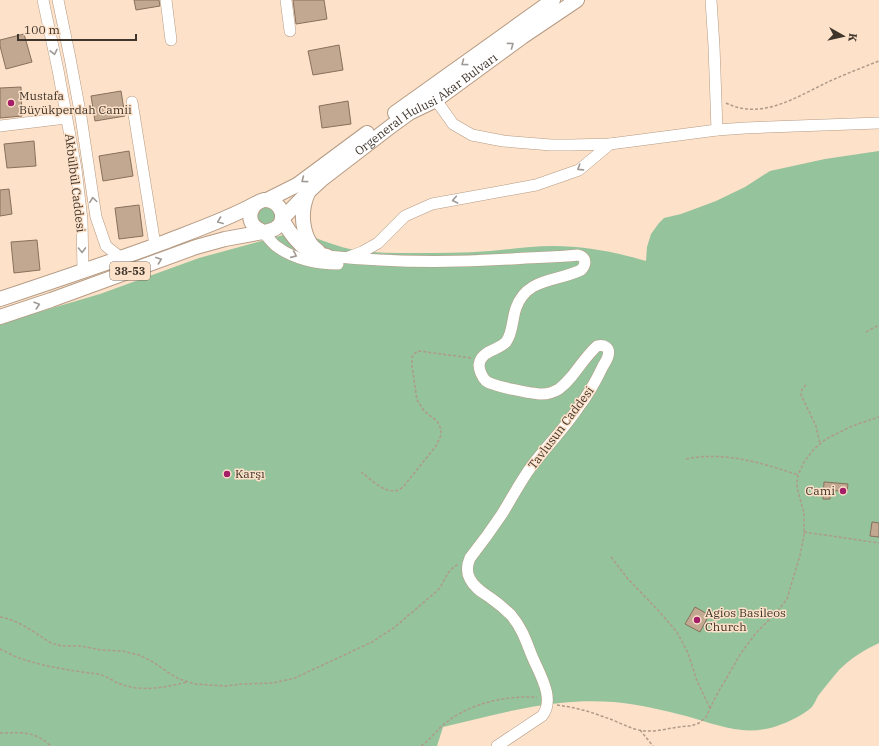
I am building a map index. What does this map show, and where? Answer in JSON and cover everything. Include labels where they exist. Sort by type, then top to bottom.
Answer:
[{"type":"main road","name":"Orgeneral Hulusi Akar Bulvarı","points":[[0,299],[83,272],[155,246],[238,214],[297,185],[335,156],[553,0]]},
{"type":"main road","name":"Orgeneral Hulusi Akar Bulvarı","points":[[282,219],[308,192],[353,155],[409,113],[436,100],[522,37],[577,0]]},
{"type":"main road","points":[[308,192],[303,210],[304,229],[311,245],[316,250],[327,256]]},
{"type":"main road","points":[[272,201],[280,208],[282,219],[276,228],[263,232],[254,226],[250,218],[251,213],[261,202],[272,201]]},
{"type":"main road","points":[[282,219],[288,229],[303,246],[316,254],[327,256]]},
{"type":"main road","name":"38-53","points":[[0,317],[196,247],[225,239],[263,232]]},
{"type":"street","name":"Akbülbül Caddesi","points":[[43,0],[58,70],[76,169],[82,220],[83,272]]},
{"type":"street","name":"Akbülbül Caddesi","points":[[58,0],[81,117],[96,217],[106,246],[122,258]]},
{"type":"street","points":[[166,0],[171,40]]},
{"type":"street","points":[[286,0],[290,32]]},
{"type":"street","points":[[711,0],[717,130]]},
{"type":"street","points":[[436,100],[453,124],[476,137],[543,145],[570,146],[610,144],[717,130],[772,126],[879,123]]},
{"type":"street","points":[[132,102],[155,246]]},
{"type":"street","points":[[0,126],[66,118]]},
{"type":"street","points":[[346,258],[362,252],[378,243],[405,216],[432,204],[536,185],[579,170],[610,144]]},
{"type":"street","points":[[263,232],[276,246],[293,255],[315,262],[336,264],[367,260]]},
{"type":"street","points":[[327,256],[400,262],[501,260],[582,256],[585,263],[581,270],[535,285],[525,293],[518,304],[509,338],[497,349],[488,352],[481,360]]},
{"type":"street","name":"Tavlusun Caddesi","points":[[468,562],[502,514],[531,468],[585,398],[608,358],[608,350],[605,346],[597,346],[563,386],[551,393],[541,394],[496,385],[486,381],[479,366],[481,360]]},
{"type":"street","points":[[468,562],[468,574],[474,586],[505,609],[522,630],[543,681],[547,700],[546,711],[542,716],[497,746]]},
{"type":"path","points":[[716,97],[728,104],[741,108],[768,108],[788,102],[831,81],[879,61]]},
{"type":"path","points":[[866,332],[879,325]]},
{"type":"path","points":[[361,472],[385,489],[392,492],[397,491],[403,487],[439,442],[441,432],[440,425],[424,411],[417,400],[412,366],[412,357],[414,352],[420,351],[481,360]]},
{"type":"path","points":[[806,385],[802,389],[801,395],[816,426],[820,444]]},
{"type":"path","points":[[421,746],[453,718],[481,704],[512,698],[547,700],[591,712],[640,730],[652,731],[695,725],[703,720],[735,662],[747,644],[787,599],[802,546],[804,513],[797,483],[798,475],[808,455],[826,439],[843,430],[879,417]]},
{"type":"path","points":[[686,459],[704,456],[740,459],[798,475]]},
{"type":"path","points":[[804,532],[879,544]]},
{"type":"path","points":[[611,557],[677,632],[688,653],[697,681],[710,708]]},
{"type":"path","points":[[0,617],[16,622],[56,645],[81,646],[101,650],[122,651],[139,655],[187,682],[200,685],[226,686],[273,683],[295,678],[361,648],[384,635],[406,619],[438,590],[448,572],[461,563],[468,562]]},
{"type":"path","points":[[0,649],[21,659],[57,668],[102,675],[120,684],[133,687],[157,688],[187,682]]},
{"type":"path","points":[[640,730],[653,746]]},
{"type":"path","points":[[0,733],[20,732],[32,734],[51,746]]},
{"type":"green space","points":[[879,151],[879,643],[868,648],[848,662],[836,673],[818,696],[812,707],[804,713],[777,726],[765,729],[742,730],[720,726],[659,709],[623,703],[594,701],[530,707],[443,727],[437,746],[0,746],[0,325],[15,319],[100,294],[199,258],[309,228],[313,237],[349,249],[369,252],[462,253],[537,246],[565,246],[600,250],[646,261],[647,247],[651,234],[664,218],[681,214],[716,201],[745,187],[770,171],[825,159]]},
{"type":"green space","points":[[266,203],[279,217],[264,229],[254,214]]},
{"type":"building","points":[[134,0],[159,0],[160,6],[136,10]]},
{"type":"building","points":[[293,0],[324,0],[327,19],[296,24]]},
{"type":"building","points":[[24,34],[32,62],[6,69],[0,46],[0,40]]},
{"type":"building","points":[[339,45],[343,70],[313,75],[308,51]]},
{"type":"building","name":"Mustafa Büyükperdah Camii","points":[[21,87],[22,116],[0,118],[0,88]]},
{"type":"building","points":[[121,91],[125,116],[95,121],[91,96]]},
{"type":"building","points":[[348,101],[351,124],[322,128],[319,106]]},
{"type":"building","points":[[34,141],[36,166],[7,168],[4,144]]},
{"type":"building","points":[[129,151],[133,176],[103,181],[99,156]]},
{"type":"building","points":[[9,189],[12,214],[0,216],[0,190]]},
{"type":"building","points":[[139,205],[143,236],[119,239],[115,208]]},
{"type":"building","points":[[37,240],[40,270],[14,273],[11,242]]},
{"type":"building","name":"Cami","points":[[824,482],[848,484],[847,492],[830,490],[830,499],[823,499]]},
{"type":"building","points":[[872,522],[879,523],[879,537],[870,536]]},
{"type":"building","name":"Agios Basileos Church","points":[[695,607],[709,615],[700,632],[685,624]]},
{"type":"place","name":"Mustafa Büyükperdah Camii","points":[[11,103]]},
{"type":"place","name":"Karşı","points":[[227,474]]},
{"type":"place","name":"Cami","points":[[843,491]]},
{"type":"place","name":"Agios Basileos Church","points":[[697,620]]}]
